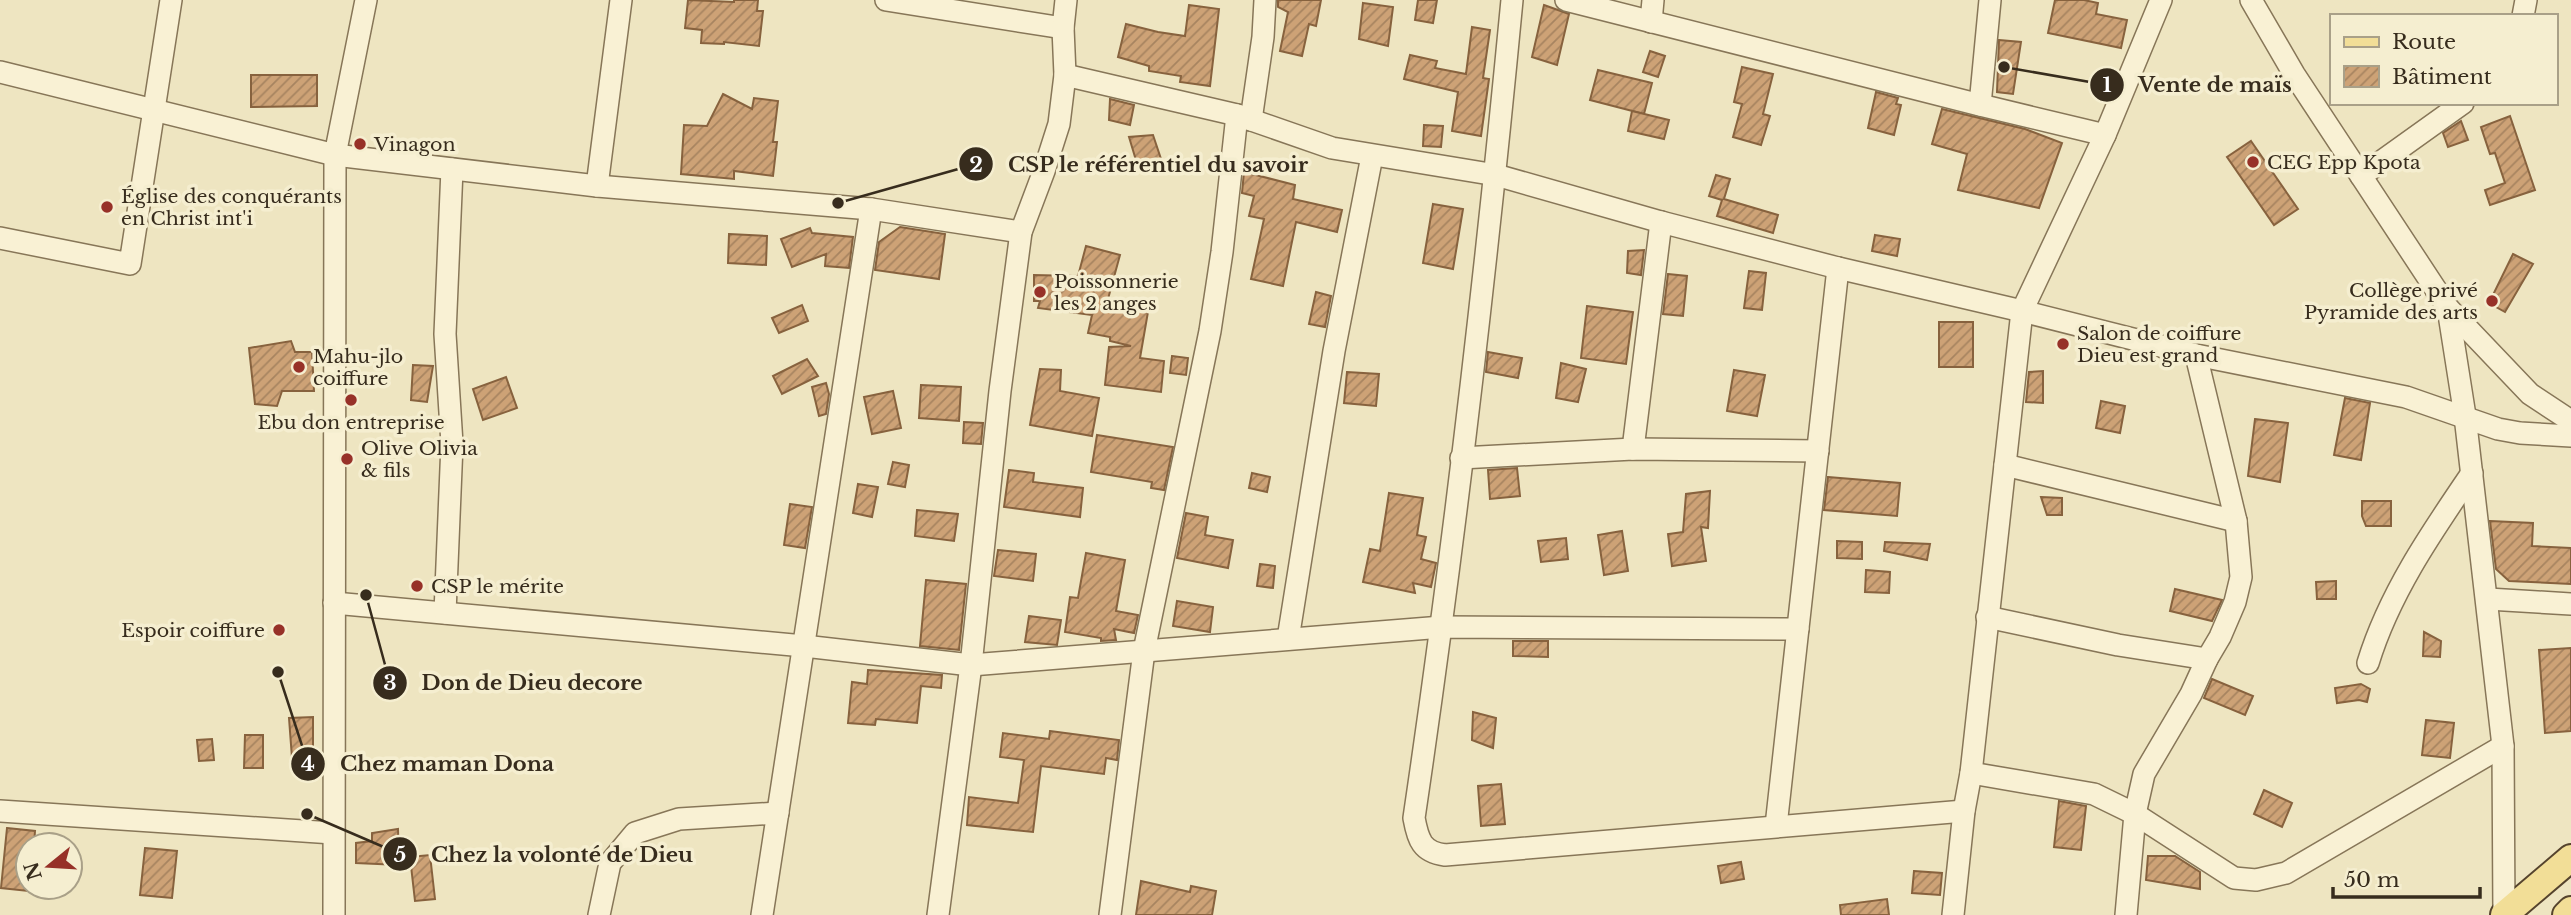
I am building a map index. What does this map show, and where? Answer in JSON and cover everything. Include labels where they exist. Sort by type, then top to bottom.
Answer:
[{"type":"main road","points":[[2504,915],[2571,858]]},
{"type":"main road","points":[[2566,915],[2571,910]]},
{"type":"street","points":[[0,239],[130,264],[171,0]]},
{"type":"street","points":[[334,915],[332,833],[335,155],[366,0]]},
{"type":"street","points":[[597,186],[621,0]]},
{"type":"street","points":[[886,0],[1063,28]]},
{"type":"street","points":[[938,915],[971,665],[1000,391],[1021,232],[1059,124],[1065,75],[1063,28],[1066,0]]},
{"type":"street","points":[[1110,915],[1144,651],[1210,331],[1244,117],[1263,37],[1265,0]]},
{"type":"street","points":[[1512,0],[1496,175],[1442,627],[1415,818],[1418,835],[1424,846],[1434,853],[1459,854],[1964,811]]},
{"type":"street","points":[[1566,0],[2105,135]]},
{"type":"street","points":[[1651,22],[1653,0]]},
{"type":"street","points":[[1980,105],[1990,0]]},
{"type":"street","points":[[1953,915],[2022,311],[2105,135],[2161,0]]},
{"type":"street","points":[[2251,0],[2294,74],[2448,308],[2530,394],[2571,421]]},
{"type":"street","points":[[0,72],[335,155],[597,186],[871,209],[1021,232]]},
{"type":"street","points":[[1065,75],[1244,117],[1306,141],[1372,156],[1496,175],[1838,268],[2196,355],[2406,397],[2497,429],[2571,436]]},
{"type":"street","points":[[2361,176],[2460,105]]},
{"type":"street","points":[[1288,639],[1335,351],[1372,156]]},
{"type":"street","points":[[445,613],[452,444],[445,334],[452,169]]},
{"type":"street","points":[[761,915],[871,209]]},
{"type":"street","points":[[1633,449],[1661,222]]},
{"type":"street","points":[[1776,826],[1838,268]]},
{"type":"street","points":[[2448,308],[2465,416],[2503,746],[2504,915]]},
{"type":"street","points":[[2126,915],[2135,814],[2148,765],[2192,694],[2235,602],[2241,577],[2236,521],[2196,355]]},
{"type":"street","points":[[1461,458],[1633,449],[1818,451]]},
{"type":"street","points":[[2005,465],[2236,521]]},
{"type":"street","points":[[2368,663],[2377,632],[2394,596],[2472,473]]},
{"type":"street","points":[[2487,600],[2571,604]]},
{"type":"street","points":[[334,603],[804,646],[971,665],[1442,627],[1798,629]]},
{"type":"street","points":[[1987,617],[2119,645],[2207,659]]},
{"type":"street","points":[[1971,773],[2094,794],[2135,814],[2234,878],[2256,880],[2286,873],[2503,746]]},
{"type":"street","points":[[0,811],[332,833]]},
{"type":"street","points":[[599,915],[610,863],[635,833],[679,819],[778,813]]},
{"type":"building","points":[[688,0],[758,0],[757,11],[763,11],[759,46],[724,42],[701,43],[702,30],[685,28]]},
{"type":"building","points":[[1278,0],[1321,0],[1316,26],[1309,24],[1302,56],[1280,51],[1288,12],[1278,7]]},
{"type":"building","points":[[1418,0],[1437,0],[1433,23],[1415,20]]},
{"type":"building","points":[[2055,0],[2098,3],[2096,14],[2127,20],[2121,48],[2048,33]]},
{"type":"building","points":[[1363,3],[1393,7],[1388,46],[1359,39]]},
{"type":"building","points":[[1189,5],[1219,9],[1210,86],[1180,82],[1181,76],[1149,71],[1149,66],[1118,57],[1126,24],[1185,36]]},
{"type":"building","points":[[1544,5],[1569,14],[1557,65],[1532,57]]},
{"type":"building","points":[[1472,27],[1490,30],[1483,78],[1489,79],[1481,136],[1452,131],[1458,92],[1404,79],[1410,55],[1437,61],[1435,68],[1466,74]]},
{"type":"building","points":[[1999,40],[2021,42],[2013,94],[1997,92]]},
{"type":"building","points":[[1650,51],[1665,56],[1658,77],[1643,72]]},
{"type":"building","points":[[1742,67],[1773,74],[1763,114],[1770,116],[1761,145],[1733,137],[1742,104],[1734,102]]},
{"type":"building","points":[[1598,70],[1652,83],[1644,114],[1590,100]]},
{"type":"building","points":[[251,75],[317,75],[317,106],[251,107]]},
{"type":"building","points":[[1876,92],[1898,98],[1896,104],[1901,105],[1894,135],[1868,128]]},
{"type":"building","points":[[723,94],[752,109],[754,98],[778,101],[773,142],[777,142],[773,176],[734,171],[734,179],[681,174],[684,125],[707,126]]},
{"type":"building","points":[[1110,99],[1134,105],[1130,125],[1109,120]]},
{"type":"building","points":[[1942,109],[2025,129],[2062,143],[2039,208],[1958,190],[1967,154],[1932,144]]},
{"type":"building","points":[[1632,111],[1669,120],[1664,139],[1628,131]]},
{"type":"building","points":[[2510,116],[2535,190],[2490,205],[2485,190],[2505,183],[2495,153],[2490,154],[2481,127]]},
{"type":"building","points":[[2461,121],[2468,140],[2448,147],[2443,133]]},
{"type":"building","points":[[1424,125],[1443,126],[1441,147],[1423,146]]},
{"type":"building","points":[[1153,135],[1161,159],[1138,167],[1129,137]]},
{"type":"building","points":[[2251,141],[2298,209],[2274,225],[2227,157]]},
{"type":"building","points":[[1244,172],[1295,185],[1293,199],[1342,210],[1337,232],[1296,222],[1283,286],[1251,279],[1264,219],[1249,216],[1254,196],[1242,193]]},
{"type":"building","points":[[1716,175],[1730,179],[1724,199],[1778,215],[1773,233],[1717,216],[1722,200],[1709,196]]},
{"type":"building","points":[[1433,204],[1463,209],[1453,269],[1423,263]]},
{"type":"building","points":[[900,227],[945,234],[939,279],[875,270],[879,242]]},
{"type":"building","points":[[810,228],[812,233],[853,237],[849,268],[825,266],[826,254],[792,267],[781,239]]},
{"type":"building","points":[[729,234],[767,236],[766,265],[728,263]]},
{"type":"building","points":[[1875,235],[1900,239],[1897,256],[1872,251]]},
{"type":"building","points":[[1086,246],[1120,255],[1108,299],[1149,306],[1140,358],[1164,361],[1161,392],[1105,385],[1109,347],[1131,346],[1110,341],[1110,337],[1088,333],[1092,315],[1038,308],[1040,301],[1034,301],[1034,275],[1078,276]]},
{"type":"building","points":[[1644,250],[1641,275],[1627,273],[1628,251]]},
{"type":"building","points":[[2513,254],[2533,264],[2505,312],[2489,303]]},
{"type":"building","points":[[1749,271],[1766,273],[1762,310],[1744,308]]},
{"type":"building","points":[[1668,274],[1687,276],[1683,316],[1663,314]]},
{"type":"building","points":[[1316,292],[1331,296],[1325,327],[1309,324]]},
{"type":"building","points":[[802,305],[808,321],[779,333],[772,318]]},
{"type":"building","points":[[1587,306],[1633,312],[1626,364],[1581,358]]},
{"type":"building","points":[[1939,322],[1973,322],[1973,367],[1939,367]]},
{"type":"building","points":[[291,341],[295,352],[312,352],[314,391],[282,391],[277,406],[255,404],[249,348]]},
{"type":"building","points":[[1488,352],[1522,358],[1518,378],[1486,372]]},
{"type":"building","points":[[1172,356],[1188,358],[1186,375],[1170,373]]},
{"type":"building","points":[[807,359],[818,376],[782,394],[773,376]]},
{"type":"building","points":[[1561,363],[1586,369],[1578,402],[1556,398]]},
{"type":"building","points":[[413,365],[433,366],[427,402],[411,400]]},
{"type":"building","points":[[1040,369],[1061,370],[1060,391],[1099,398],[1092,436],[1030,425]]},
{"type":"building","points":[[1734,370],[1765,375],[1757,416],[1727,411]]},
{"type":"building","points":[[2043,371],[2043,403],[2026,402],[2029,372]]},
{"type":"building","points":[[1347,372],[1379,374],[1376,406],[1344,403]]},
{"type":"building","points":[[506,377],[517,408],[483,420],[473,389]]},
{"type":"building","points":[[826,383],[829,394],[826,414],[819,416],[812,387]]},
{"type":"building","points":[[921,385],[961,387],[959,421],[919,418]]},
{"type":"building","points":[[893,391],[901,428],[872,434],[864,397]]},
{"type":"building","points":[[2345,398],[2370,403],[2361,460],[2334,455]]},
{"type":"building","points":[[2101,401],[2125,406],[2120,433],[2096,428]]},
{"type":"building","points":[[2255,419],[2288,423],[2280,482],[2248,476]]},
{"type":"building","points":[[964,422],[983,423],[981,444],[963,443]]},
{"type":"building","points":[[1097,435],[1173,447],[1164,490],[1151,488],[1152,482],[1091,472]]},
{"type":"building","points":[[893,462],[909,465],[905,487],[888,484]]},
{"type":"building","points":[[1517,468],[1520,496],[1490,499],[1488,470]]},
{"type":"building","points":[[1009,470],[1034,473],[1033,482],[1083,488],[1080,517],[1004,507]]},
{"type":"building","points":[[1252,473],[1270,477],[1267,492],[1249,488]]},
{"type":"building","points":[[1828,477],[1900,483],[1897,516],[1824,510]]},
{"type":"building","points":[[858,484],[878,487],[872,517],[853,513]]},
{"type":"building","points":[[1710,491],[1708,528],[1701,527],[1706,561],[1672,566],[1668,534],[1683,532],[1686,494]]},
{"type":"building","points":[[1389,493],[1423,498],[1417,535],[1426,537],[1421,559],[1436,563],[1431,587],[1413,583],[1415,593],[1363,582],[1370,549],[1380,551]]},
{"type":"building","points":[[2041,497],[2062,498],[2062,515],[2047,515]]},
{"type":"building","points":[[2362,501],[2391,501],[2391,526],[2366,526],[2362,516]]},
{"type":"building","points":[[790,504],[812,507],[805,548],[784,545]]},
{"type":"building","points":[[917,510],[958,514],[954,541],[915,536]]},
{"type":"building","points":[[1186,513],[1208,517],[1205,535],[1233,540],[1228,568],[1177,558]]},
{"type":"building","points":[[2490,521],[2533,523],[2532,546],[2571,548],[2571,584],[2509,581],[2496,569]]},
{"type":"building","points":[[1622,531],[1628,571],[1604,575],[1598,535]]},
{"type":"building","points":[[1566,538],[1568,559],[1541,562],[1538,541]]},
{"type":"building","points":[[1837,541],[1862,542],[1862,559],[1837,558]]},
{"type":"building","points":[[1885,542],[1930,544],[1927,560],[1884,551]]},
{"type":"building","points":[[998,550],[1036,554],[1033,581],[994,576]]},
{"type":"building","points":[[1086,553],[1125,560],[1116,611],[1138,615],[1134,633],[1114,629],[1116,640],[1101,641],[1101,638],[1065,632],[1070,597],[1078,598]]},
{"type":"building","points":[[1260,564],[1275,566],[1273,588],[1257,586]]},
{"type":"building","points":[[1866,570],[1890,572],[1889,593],[1865,592]]},
{"type":"building","points":[[926,580],[966,584],[959,650],[920,646]]},
{"type":"building","points":[[2336,581],[2336,599],[2317,599],[2316,582]]},
{"type":"building","points":[[2175,589],[2222,600],[2212,621],[2170,611]]},
{"type":"building","points":[[1177,601],[1213,607],[1210,632],[1173,626]]},
{"type":"building","points":[[1029,616],[1061,620],[1057,645],[1025,642]]},
{"type":"building","points":[[2424,632],[2441,641],[2440,657],[2423,656]]},
{"type":"building","points":[[1513,641],[1548,641],[1548,657],[1513,656]]},
{"type":"building","points":[[2571,648],[2571,731],[2545,733],[2539,650]]},
{"type":"building","points":[[868,670],[942,675],[941,688],[921,686],[917,723],[876,719],[875,725],[848,723],[852,682],[867,684]]},
{"type":"building","points":[[2212,679],[2253,696],[2245,715],[2204,698]]},
{"type":"building","points":[[2361,684],[2370,689],[2367,702],[2359,700],[2337,703],[2335,688]]},
{"type":"building","points":[[1473,712],[1496,718],[1493,748],[1472,740]]},
{"type":"building","points":[[313,717],[313,757],[292,758],[289,718]]},
{"type":"building","points":[[2426,720],[2454,723],[2450,758],[2422,755]]},
{"type":"building","points":[[1050,731],[1119,740],[1117,760],[1106,758],[1104,774],[1041,766],[1033,832],[967,825],[969,797],[1018,803],[1024,760],[1000,757],[1003,733],[1049,739]]},
{"type":"building","points":[[245,735],[263,735],[263,768],[244,768]]},
{"type":"building","points":[[212,739],[214,760],[199,761],[197,740]]},
{"type":"building","points":[[1501,784],[1505,824],[1481,826],[1478,786]]},
{"type":"building","points":[[2264,790],[2292,803],[2282,827],[2254,814]]},
{"type":"building","points":[[2059,801],[2086,806],[2081,850],[2054,847]]},
{"type":"building","points":[[7,828],[35,831],[14,831],[14,889],[1,888]]},
{"type":"building","points":[[398,829],[399,865],[356,863],[356,843],[372,841],[372,833]]},
{"type":"building","points":[[145,848],[177,851],[172,898],[140,895]]},
{"type":"building","points":[[430,855],[435,899],[415,901],[410,857]]},
{"type":"building","points":[[2148,856],[2175,856],[2200,872],[2200,889],[2146,880]]},
{"type":"building","points":[[1741,862],[1744,879],[1721,883],[1718,866]]},
{"type":"building","points":[[1914,871],[1942,873],[1940,895],[1912,893]]},
{"type":"building","points":[[1141,881],[1190,892],[1191,886],[1216,891],[1212,915],[1136,915]]},
{"type":"building","points":[[1887,899],[1889,915],[1841,915],[1840,905]]},
{"type":"place","name":"Vente de maïs","points":[[2004,67]]},
{"type":"place","name":"Vinagon","points":[[360,144]]},
{"type":"place","name":"CEG Epp Kpota","points":[[2253,162]]},
{"type":"place","name":"CSP le référentiel du savoir","points":[[838,203]]},
{"type":"place","name":"Église des conquérants en Christ int'i","points":[[107,207]]},
{"type":"place","name":"Poissonnerie les 2 anges","points":[[1040,292]]},
{"type":"place","name":"Collège privé Pyramide des arts","points":[[2492,301]]},
{"type":"place","name":"Salon de coiffure Dieu est grand","points":[[2063,344]]},
{"type":"place","name":"Mahu-jlo coiffure","points":[[299,367]]},
{"type":"place","name":"Ebu don entreprise","points":[[351,400]]},
{"type":"place","name":"Olive Olivia & fils","points":[[347,459]]},
{"type":"place","name":"CSP le mérite","points":[[417,586]]},
{"type":"place","name":"Don de Dieu decore","points":[[366,595]]},
{"type":"place","name":"Espoir coiffure","points":[[279,630]]},
{"type":"place","name":"Chez maman Dona","points":[[278,672]]},
{"type":"place","name":"Chez la volonté de Dieu","points":[[307,814]]}]
